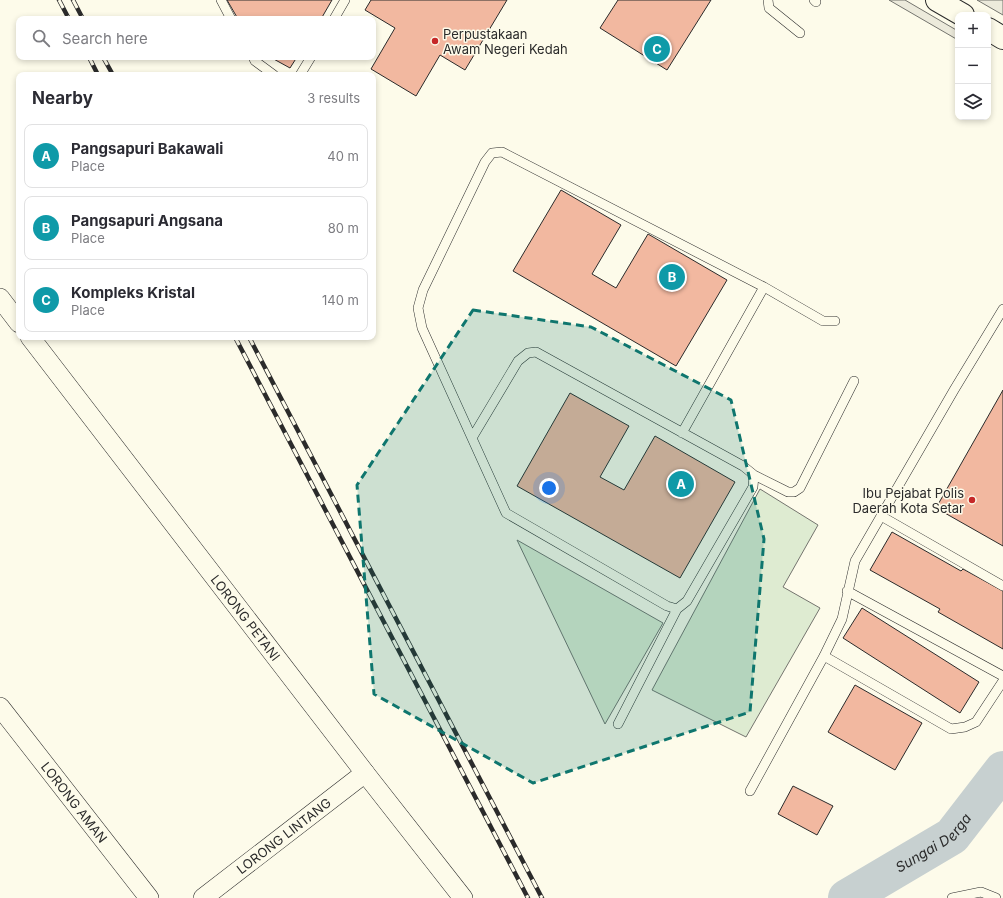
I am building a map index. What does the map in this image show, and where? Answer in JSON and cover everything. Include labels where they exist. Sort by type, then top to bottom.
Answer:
[{"type":"street","points":[[937,0],[958,12]]},
{"type":"street","points":[[991,31],[1003,38]]},
{"type":"street","points":[[0,298],[16,319]]},
{"type":"street","name":"LORONG PETANI","points":[[32,340],[365,773],[463,898]]},
{"type":"street","name":"LORONG AMAN","points":[[0,707],[149,898]]},
{"type":"street","name":"LORONG LINTANG","points":[[203,898],[365,773]]},
{"type":"lane","points":[[221,0],[230,16]]},
{"type":"lane","points":[[336,16],[345,0]]},
{"type":"lane","points":[[768,0],[769,8],[800,33]]},
{"type":"lane","points":[[254,60],[270,72]]},
{"type":"lane","points":[[302,72],[309,60]]},
{"type":"lane","points":[[677,610],[667,606],[506,513],[422,328],[418,308],[422,290],[486,162],[492,152],[502,152],[764,287],[823,320],[835,320]]},
{"type":"lane","points":[[682,433],[764,287]]},
{"type":"lane","points":[[750,791],[824,656],[842,619],[847,591],[855,561],[1003,309]]},
{"type":"lane","points":[[472,438],[518,361],[528,353],[536,352],[743,466],[754,475],[788,492],[794,492],[800,488],[854,381]]},
{"type":"lane","points":[[618,724],[677,610],[687,601],[753,487],[754,475]]},
{"type":"lane","points":[[881,516],[1003,586]]},
{"type":"lane","points":[[847,591],[1003,676]]},
{"type":"lane","points":[[824,656],[951,729],[966,727],[976,722],[1003,681]]},
{"type":"lane","points":[[952,898],[981,892],[996,898]]},
{"type":"highlighted area","points":[[473,310],[591,327],[731,400],[764,539],[750,712],[533,783],[374,694],[357,485]]},
{"type":"green space","points":[[760,489],[818,525],[783,587],[820,608],[746,737],[652,690]]},
{"type":"green space","points":[[517,540],[663,623],[605,724]]},
{"type":"shaded area","points":[[889,0],[905,0],[955,29],[955,38]]},
{"type":"shaded area","points":[[977,0],[1003,0],[1003,15]]},
{"type":"building","points":[[227,0],[332,0],[323,16],[236,16]]},
{"type":"building","name":"Perpustakaan Awam Negeri Kedah","points":[[371,0],[507,0],[465,70],[440,55],[416,96],[371,69],[395,28],[365,10]]},
{"type":"building","points":[[618,0],[711,0],[667,70],[600,28]]},
{"type":"building","points":[[275,60],[295,60],[290,68]]},
{"type":"building","points":[[561,190],[621,225],[592,274],[616,288],[648,234],[727,280],[676,366],[513,271]]},
{"type":"building","points":[[1003,390],[1003,546],[936,508]]},
{"type":"building","points":[[570,393],[629,426],[600,477],[624,490],[655,436],[735,482],[680,578],[517,486]]},
{"type":"building","points":[[892,532],[961,571],[963,569],[1003,591],[1003,649],[938,612],[940,609],[870,570]]},
{"type":"building","points":[[862,608],[979,682],[960,713],[843,638]]},
{"type":"building","points":[[855,685],[922,723],[895,770],[828,732]]},
{"type":"building","points":[[793,786],[833,806],[817,835],[778,814]]},
{"type":"waterway","name":"Sungai Derga","points":[[847,898],[952,836],[1003,770]]},
{"type":"railway","points":[[59,0],[67,16]]},
{"type":"railway","points":[[73,0],[81,16]]},
{"type":"railway","points":[[90,60],[96,72]]},
{"type":"railway","points":[[105,60],[111,72]]},
{"type":"railway","points":[[237,340],[528,898]]},
{"type":"railway","points":[[251,340],[542,898]]},
{"type":"place","name":"Perpustakaan Awam Negeri Kedah","points":[[435,41]]},
{"type":"place","name":"Kompleks Kristal","points":[[657,49]]},
{"type":"place","name":"Pangsapuri Angsana","points":[[672,277]]},
{"type":"place","name":"Pangsapuri Bakawali","points":[[681,484]]},
{"type":"place","name":"Ibu Pejabat Polis Daerah Kota Setar","points":[[972,500]]}]
